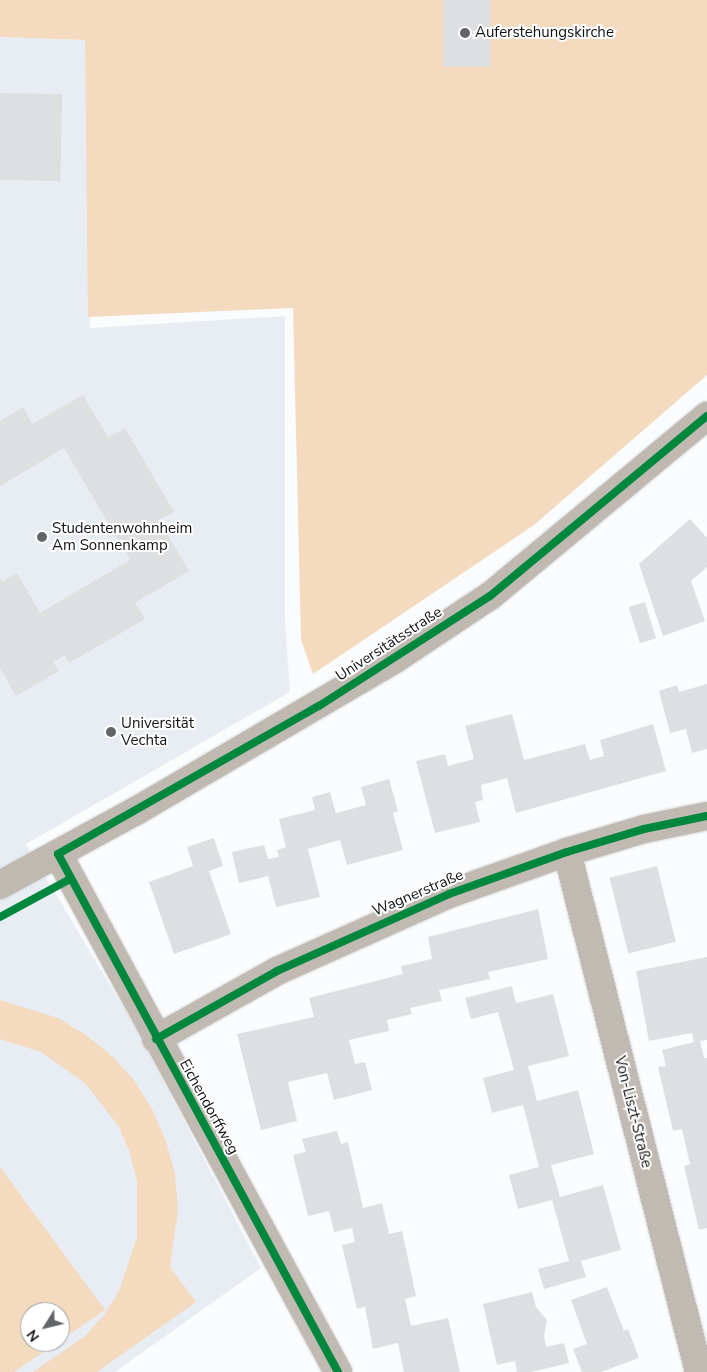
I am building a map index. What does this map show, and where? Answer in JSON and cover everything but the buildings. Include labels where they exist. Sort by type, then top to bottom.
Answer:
[{"type":"street","name":"Universitätsstraße","points":[[0,885],[319,706],[490,596],[707,416]]},
{"type":"street","name":"Wagnerstraße","points":[[156,1039],[277,971],[449,894],[567,852],[644,828],[707,816]]},
{"type":"street","name":"Von-Liszt-Straße","points":[[567,852],[699,1372]]},
{"type":"street","name":"Eichendorffweg","points":[[58,854],[156,1039],[338,1372]]},
{"type":"shaded area","points":[[0,0],[707,0],[707,375],[534,525],[313,674],[301,640],[293,308],[88,317],[85,40],[0,37]]},
{"type":"shaded area","name":"Universität Vechta","points":[[0,37],[85,40],[90,328],[285,316],[285,621],[290,692],[26,844],[136,1029],[261,1268],[115,1372],[0,1372]]},
{"type":"shaded area","points":[[0,1000],[58,1018],[86,1035],[111,1055],[134,1080],[152,1109],[166,1141],[175,1174],[178,1209],[170,1267],[196,1302],[97,1372],[33,1372],[62,1352],[70,1352],[70,1346],[85,1336],[104,1315],[119,1291],[137,1237],[137,1181],[130,1153],[119,1127],[85,1083],[41,1052],[0,1039]]},
{"type":"shaded area","points":[[0,1167],[105,1310],[70,1334],[70,1302],[20,1302],[20,1352],[43,1352],[14,1372],[0,1372]]},
{"type":"cycle path","points":[[338,1372],[58,854],[319,706],[490,596],[707,416]]},
{"type":"cycle path","points":[[156,1039],[277,971],[449,894],[567,852],[644,829],[707,816]]},
{"type":"cycle path","points":[[0,917],[70,879]]},
{"type":"place","name":"Auferstehungskirche","points":[[465,33]]},
{"type":"place","name":"Studentenwohnheim Am Sonnenkamp","points":[[42,537]]},
{"type":"place","name":"Universität Vechta","points":[[111,732]]}]
